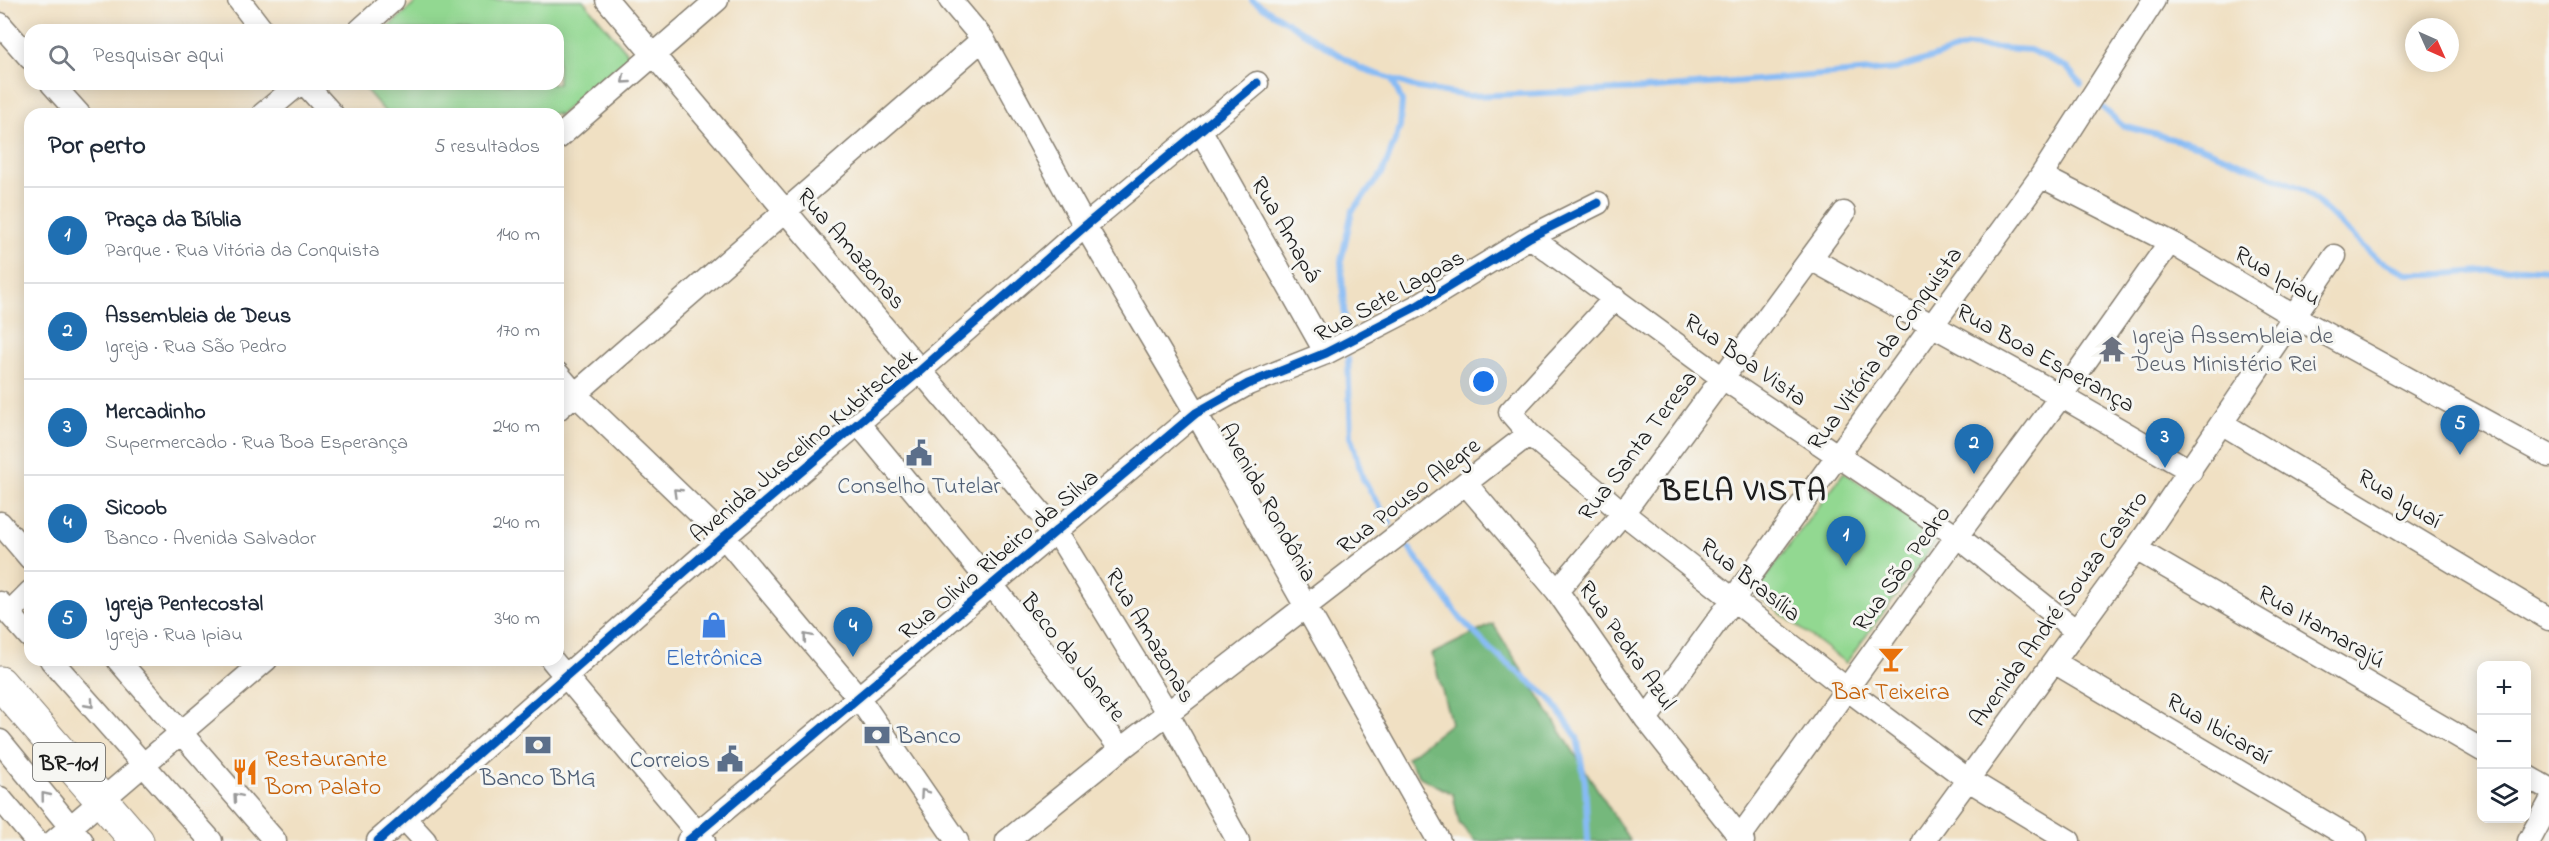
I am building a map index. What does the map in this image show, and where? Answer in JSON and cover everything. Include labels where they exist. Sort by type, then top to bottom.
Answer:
[{"type":"highway","name":"BR-101","points":[[0,683],[138,841]]},
{"type":"street","points":[[238,0],[257,24]]},
{"type":"street","points":[[367,24],[393,0]]},
{"type":"street","name":"Rua Amazonas","points":[[608,0],[1056,531],[1168,714],[1238,841]]},
{"type":"street","points":[[564,133],[717,0]]},
{"type":"street","name":"Avenida Rondônia","points":[[950,0],[983,39],[1085,226],[1196,413],[1439,841]]},
{"type":"street","name":"Rua Vitória da Conquista","points":[[1646,719],[2041,176],[2154,0]]},
{"type":"street","points":[[0,24],[24,51]]},
{"type":"street","points":[[564,404],[983,39]]},
{"type":"street","name":"Avenida Juscelino Kubitschek","points":[[564,663],[724,537],[921,370],[1085,226],[1257,83]]},
{"type":"street","points":[[57,90],[73,108]]},
{"type":"street","points":[[270,108],[292,90]]},
{"type":"street","points":[[310,90],[327,108]]},
{"type":"street","name":"Rua Amapá","points":[[1201,131],[1326,353]]},
{"type":"street","name":"Rua Ipiau","points":[[2041,176],[2170,243],[2295,317],[2549,456]]},
{"type":"street","name":"Rua Sete Lagoas","points":[[1196,413],[1248,384],[1326,353],[1417,306],[1530,237],[1598,203]]},
{"type":"street","name":"Rua Santa Teresa","points":[[1557,591],[1623,513],[1844,213]]},
{"type":"street","name":"Rua Boa Vista","points":[[1530,237],[1721,377],[1840,455],[1957,536],[2076,631]]},
{"type":"street","name":"Rua São Pedro","points":[[1740,840],[2170,243]]},
{"type":"street","name":"Avenida André Souza Castro","points":[[1923,841],[2191,471],[2335,256]]},
{"type":"street","name":"Rua Boa Esperança","points":[[1811,259],[1934,325],[2191,471]]},
{"type":"street","name":"Rua Brasília","points":[[1615,298],[1510,412],[1529,434],[1623,513],[1847,689],[1967,779],[2069,841]]},
{"type":"street","points":[[564,381],[724,537],[858,697],[957,841]]},
{"type":"street","name":"Rua Olivio Ribeiro da Silva","points":[[697,838],[858,697],[1196,413]]},
{"type":"street","name":"Beco da Janete","points":[[858,423],[992,585],[1121,749]]},
{"type":"street","name":"Rua Iguaí","points":[[2223,424],[2549,619]]},
{"type":"street","name":"Rua Pouso Alegre","points":[[1007,841],[1121,749],[1529,434]]},
{"type":"street","name":"Rua Pedra Azul","points":[[1466,484],[1557,591],[1646,719],[1740,840]]},
{"type":"street","points":[[0,523],[24,551]]},
{"type":"street","name":"Rua Itamarajú","points":[[2136,549],[2477,748]]},
{"type":"street","points":[[24,596],[4,608],[24,630]]},
{"type":"street","name":"Rua Ibicaraí","points":[[2054,662],[2356,841]]},
{"type":"street","points":[[56,666],[211,841]]},
{"type":"street","points":[[123,666],[275,841]]},
{"type":"street","points":[[0,741],[69,836],[102,800],[259,666]]},
{"type":"street","points":[[558,668],[697,838]]},
{"type":"street","name":"Avenida Juscelino Kubitschek","points":[[378,841],[558,668]]},
{"type":"street","points":[[2531,779],[2549,789]]},
{"type":"street","points":[[0,798],[36,841]]},
{"type":"street","points":[[2529,841],[2549,804]]},
{"type":"street","points":[[404,818],[424,841]]},
{"type":"green space","points":[[419,0],[583,0],[630,56],[564,111],[564,108],[382,108],[366,90],[564,90],[564,24],[392,24]]},
{"type":"green space","points":[[1844,472],[1938,539],[1846,663],[1754,593]]},
{"type":"green space","points":[[1493,624],[1630,841],[1475,841],[1459,823],[1453,794],[1420,777],[1407,758],[1451,723],[1432,654]]},
{"type":"waterway","points":[[1252,0],[1360,68],[1418,88],[1468,96],[1644,89],[1896,69],[1968,46],[2030,50],[2066,67],[2081,84]]},
{"type":"waterway","points":[[1345,326],[1341,261],[1352,211],[1383,172],[1400,127],[1402,101],[1392,79]]},
{"type":"waterway","points":[[2103,108],[2123,126],[2199,146],[2305,190],[2377,259],[2409,274],[2443,274],[2522,268],[2549,270]]},
{"type":"waterway","points":[[1348,359],[1351,438],[1363,479],[1390,523]]},
{"type":"waterway","points":[[1409,548],[1461,619],[1491,650],[1550,698],[1577,737],[1585,783],[1588,841]]},
{"type":"cycle path","points":[[378,841],[724,537],[921,370],[1085,226],[1257,83]]},
{"type":"cycle path","points":[[688,841],[1196,413],[1248,384],[1326,353],[1417,306],[1530,237],[1598,203]]},
{"type":"place","name":"Igreja Assembleia de Deus Ministério Rei","points":[[2112,349]]},
{"type":"place","name":"Conselho Tutelar","points":[[919,453]]},
{"type":"place","name":"Igreja Pentecostal","points":[[2460,455]]},
{"type":"place","name":"Mercadinho","points":[[2165,468]]},
{"type":"place","name":"Assembleia de Deus","points":[[1974,474]]},
{"type":"place","name":"Praça da Bíblia","points":[[1846,566]]},
{"type":"place","name":"Eletrônica","points":[[714,625]]},
{"type":"place","name":"Sicoob","points":[[853,657]]},
{"type":"place","name":"Bar Teixeira","points":[[1891,659]]},
{"type":"place","name":"Banco","points":[[877,735]]},
{"type":"place","name":"Banco BMG","points":[[538,745]]},
{"type":"place","name":"Correios","points":[[730,759]]},
{"type":"place","name":"Restaurante Bom Palato","points":[[245,772]]},
{"type":"district","name":"BELA VISTA","points":[[1744,490]]}]
